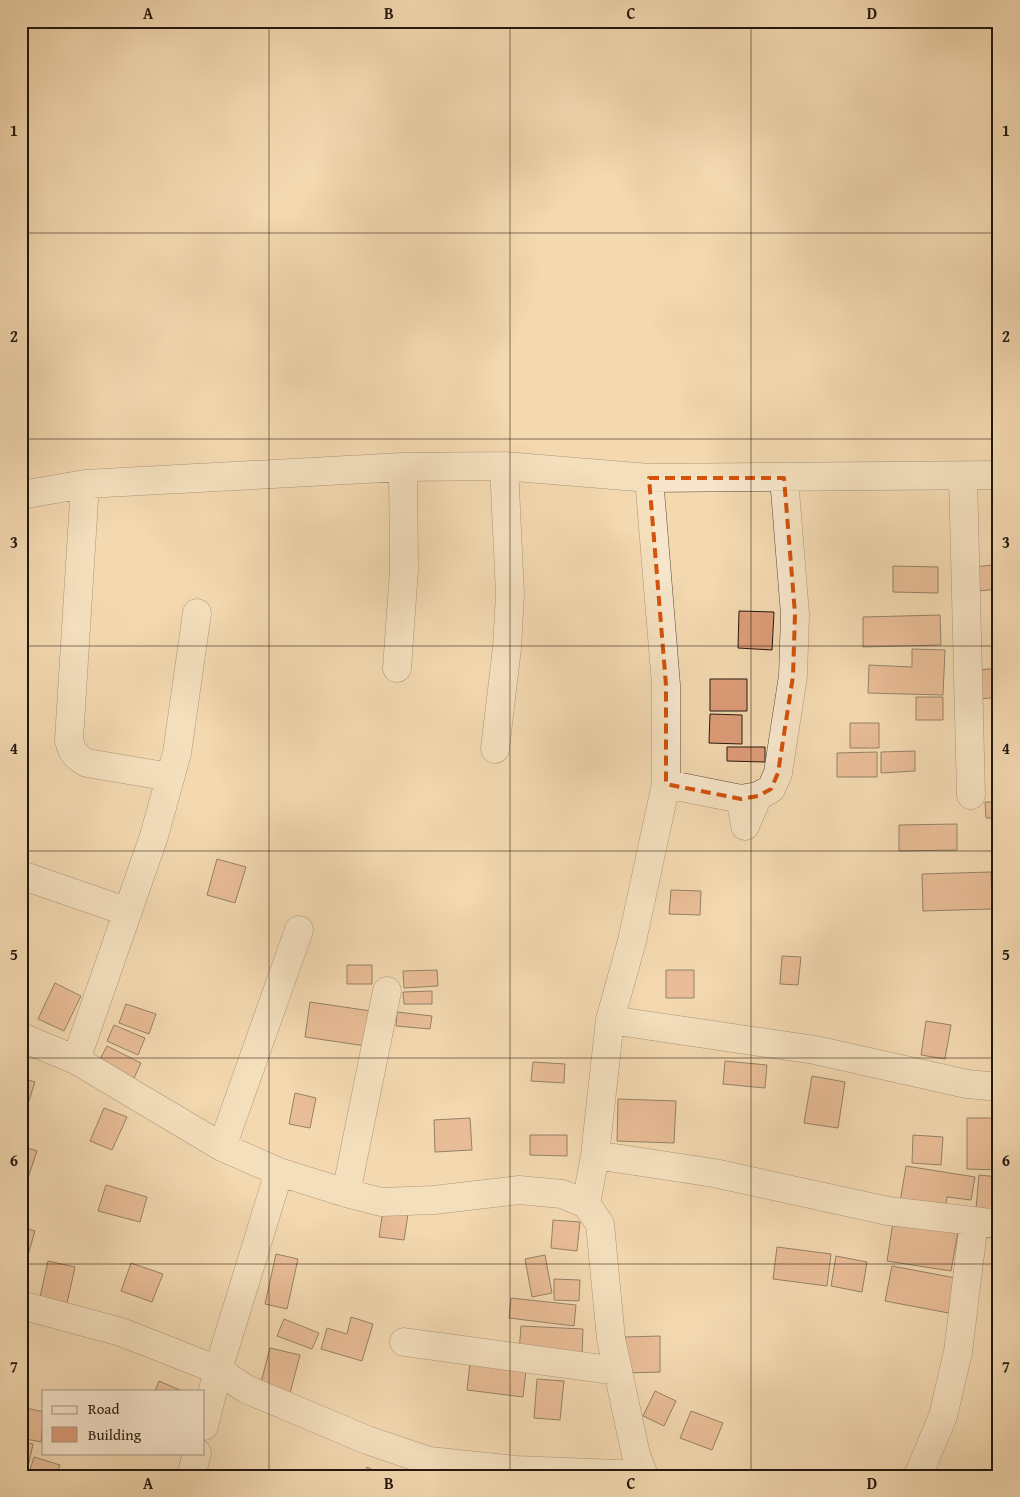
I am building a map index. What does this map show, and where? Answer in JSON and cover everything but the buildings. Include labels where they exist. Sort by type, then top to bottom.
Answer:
[{"type":"street","points":[[495,749],[507,648],[510,594],[504,466]]},
{"type":"street","points":[[21,495],[86,484],[403,467],[504,466],[649,478],[999,475]]},
{"type":"street","points":[[397,668],[404,570],[403,467]]},
{"type":"street","points":[[963,476],[971,795]]},
{"type":"street","points":[[586,1204],[595,1155],[610,1020],[632,941],[666,784],[666,685],[649,478]]},
{"type":"street","points":[[666,784],[750,798],[771,789],[778,773],[793,676],[795,614],[784,478]]},
{"type":"street","points":[[86,484],[69,740],[71,751],[76,758],[87,763],[170,778]]},
{"type":"street","points":[[76,1060],[128,912],[177,754],[197,613]]},
{"type":"street","points":[[21,875],[128,912]]},
{"type":"street","points":[[222,1147],[299,930]]},
{"type":"street","points":[[346,1193],[387,991]]},
{"type":"street","points":[[610,1020],[815,1050],[967,1084],[999,1087]]},
{"type":"street","points":[[21,1037],[76,1060],[222,1147],[279,1172],[346,1193],[381,1202],[434,1200],[519,1190],[562,1194],[586,1204],[600,1224],[611,1339],[636,1455],[644,1476],[425,1468],[367,1440],[246,1389],[218,1370],[120,1332],[21,1305]]},
{"type":"street","points":[[595,1155],[714,1174],[888,1211],[986,1223],[943,1416],[918,1476]]},
{"type":"street","points":[[205,1422],[218,1370],[279,1172]]},
{"type":"street","points":[[404,1342],[618,1371]]},
{"type":"street","points":[[191,1476],[197,1454]]},
{"type":"highlighted area","points":[[649,478],[784,478],[795,614],[793,676],[778,773],[771,789],[758,796],[741,799],[666,784],[666,685]]}]
